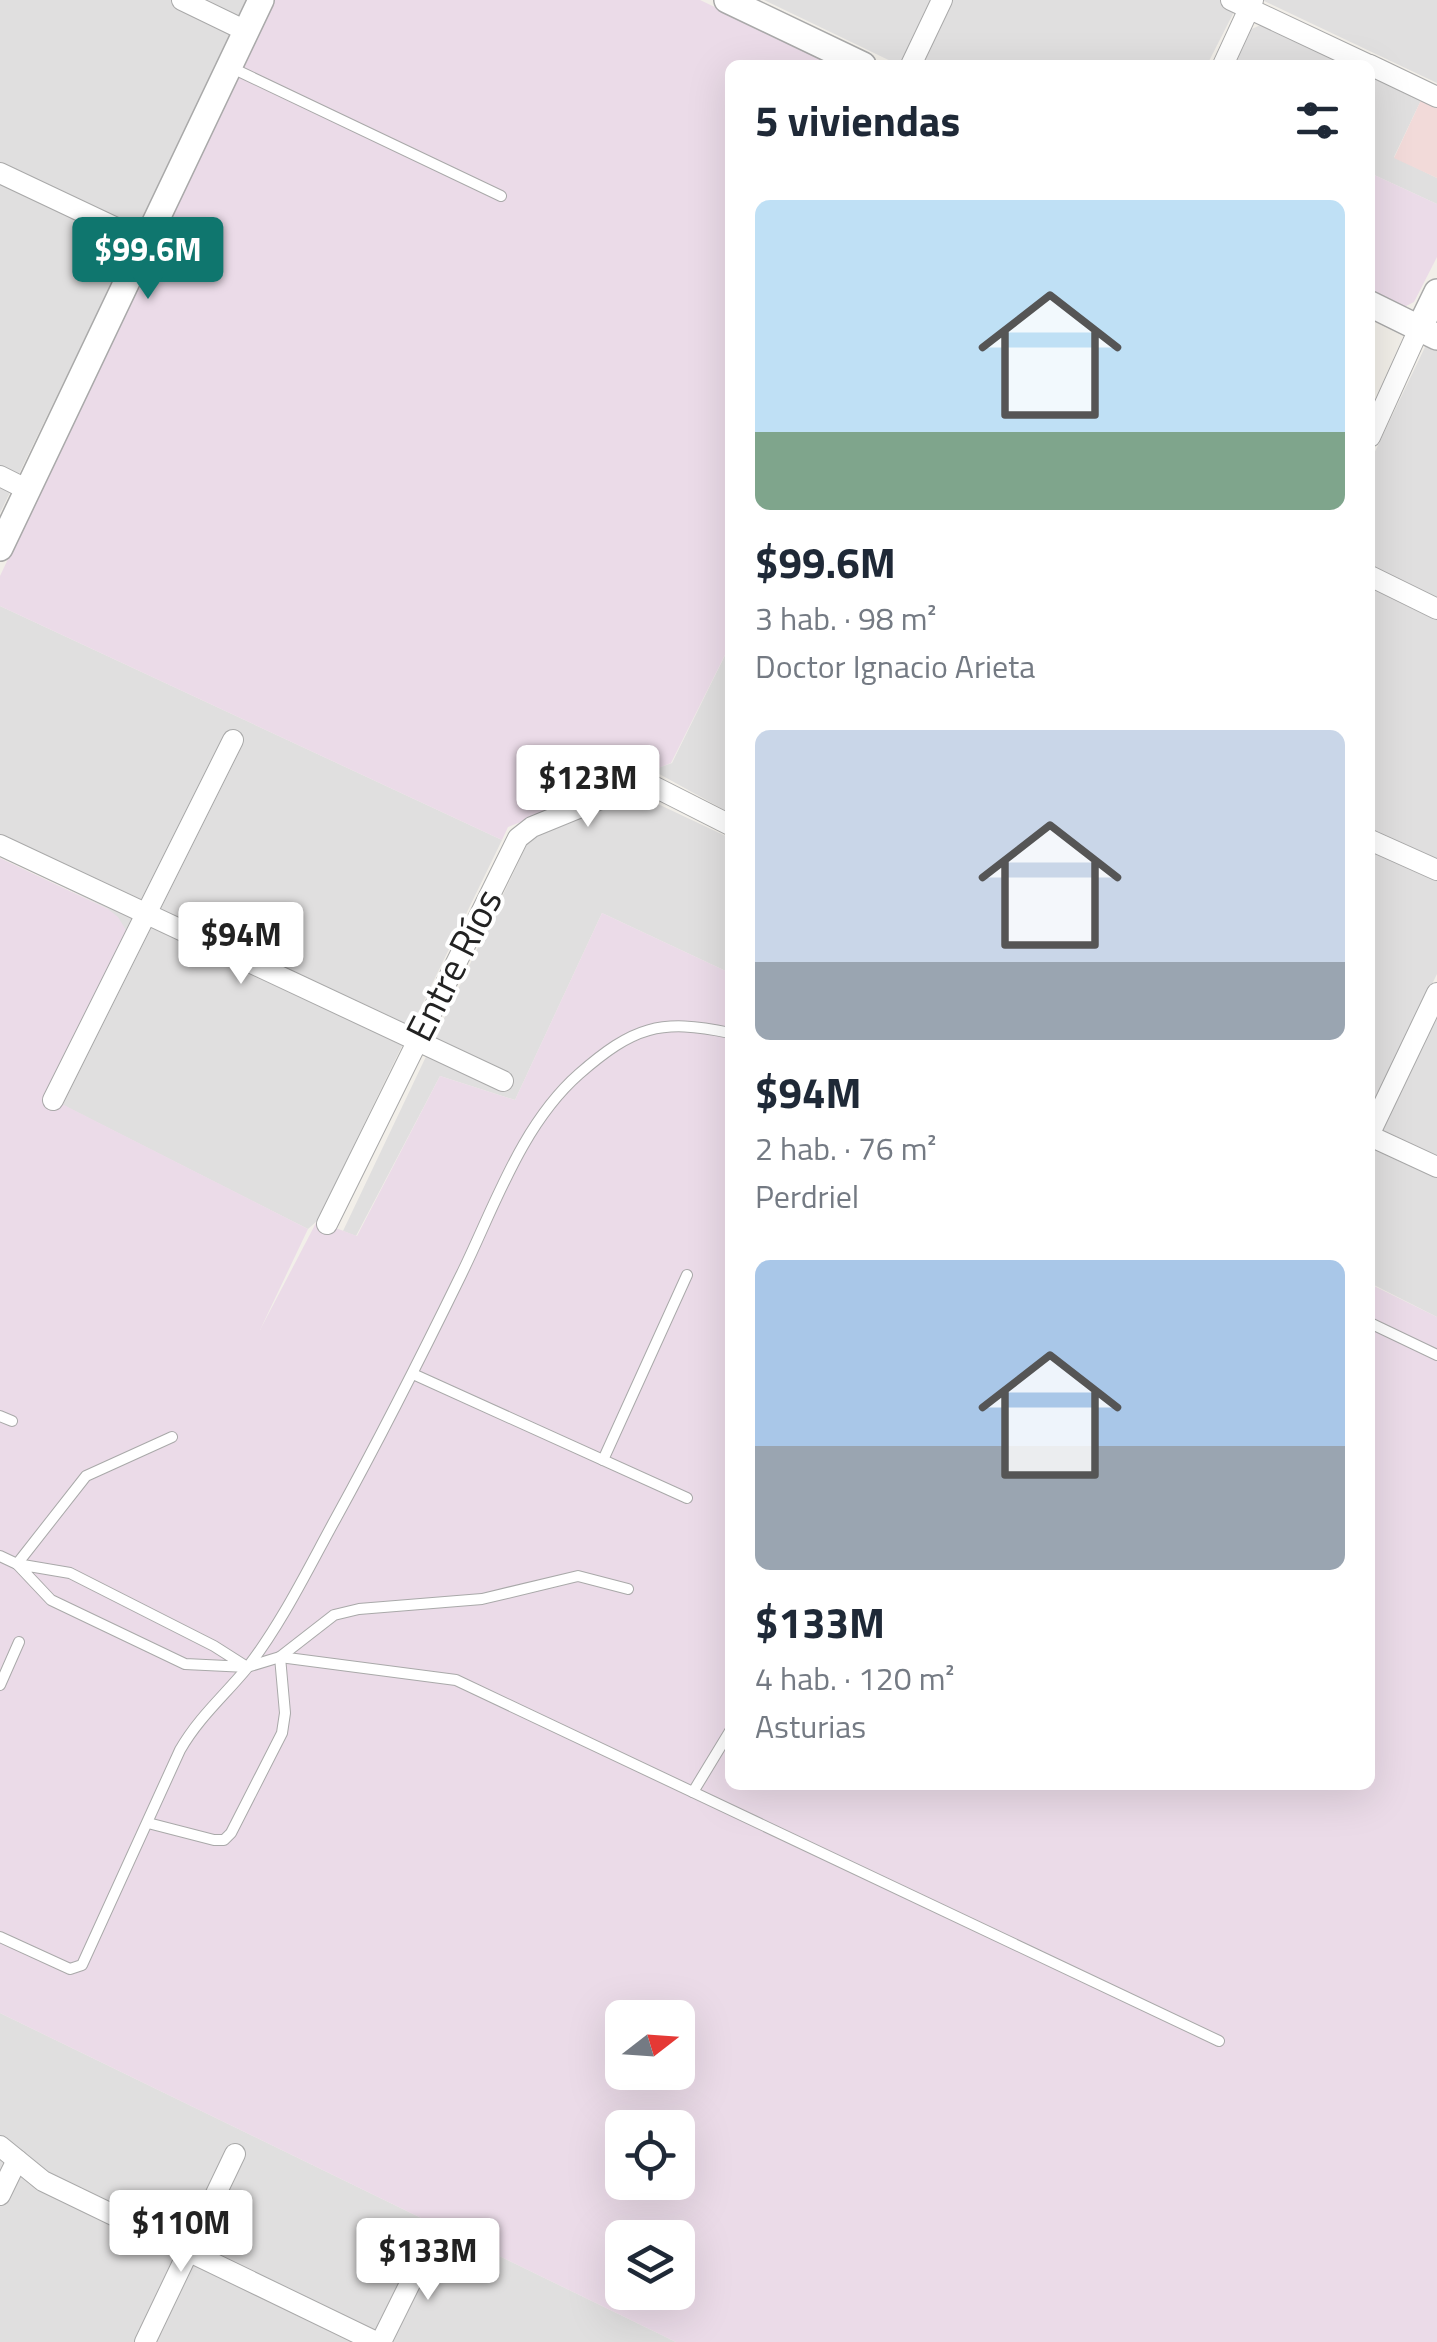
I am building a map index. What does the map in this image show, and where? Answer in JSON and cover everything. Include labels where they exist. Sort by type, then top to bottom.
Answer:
[{"type":"street","points":[[182,0],[246,31]]},
{"type":"street","points":[[0,548],[261,0]]},
{"type":"street","points":[[727,0],[853,60]]},
{"type":"street","points":[[913,60],[942,0]]},
{"type":"street","points":[[1225,60],[1244,3],[1360,60]]},
{"type":"street","points":[[1375,67],[1437,97]]},
{"type":"street","points":[[0,173],[146,242]]},
{"type":"street","points":[[1375,429],[1428,333],[1437,292]]},
{"type":"street","points":[[1375,306],[1428,333]]},
{"type":"street","points":[[0,476],[28,490]]},
{"type":"street","points":[[1375,578],[1437,609]]},
{"type":"street","points":[[53,1100],[233,740]]},
{"type":"street","name":"Entre Ríos","points":[[327,1224],[518,838],[532,827],[637,784],[653,786],[725,822]]},
{"type":"street","points":[[1375,842],[1437,870]]},
{"type":"street","points":[[0,846],[503,1082]]},
{"type":"street","points":[[1375,1124],[1437,993]]},
{"type":"street","points":[[1375,1137],[1437,1167]]},
{"type":"street","points":[[0,2194],[8,2153],[43,2181],[378,2342],[431,2241]]},
{"type":"street","points":[[145,2342],[235,2154]]},
{"type":"lane","points":[[229,67],[501,196]]},
{"type":"lane","points":[[0,1937],[70,1969],[82,1965],[194,1726],[247,1668],[336,1518],[413,1374],[532,1128],[576,1076],[618,1044],[649,1028],[673,1024],[725,1033]]},
{"type":"lane","points":[[603,1460],[687,1274]]},
{"type":"lane","points":[[1375,1326],[1437,1355]]},
{"type":"lane","points":[[413,1374],[687,1498]]},
{"type":"lane","points":[[0,1416],[12,1421]]},
{"type":"lane","points":[[17,1564],[86,1476],[172,1437]]},
{"type":"lane","points":[[0,1556],[17,1564],[70,1573],[214,1646],[247,1668]]},
{"type":"lane","points":[[17,1564],[51,1600],[185,1664],[247,1668],[280,1657],[334,1615],[358,1609],[482,1599],[578,1576],[628,1588]]},
{"type":"lane","points":[[0,1685],[19,1642]]},
{"type":"lane","points":[[280,1657],[456,1680],[1219,2041]]},
{"type":"lane","points":[[148,1823],[214,1840],[224,1840],[231,1833],[282,1733],[285,1712],[280,1657]]},
{"type":"lane","points":[[693,1792],[725,1739]]},
{"type":"shaded area","points":[[0,0],[249,0],[0,513]]},
{"type":"shaded area","points":[[271,0],[700,0],[826,60],[725,60],[725,655],[671,763],[508,827],[502,840],[0,606],[0,576]]},
{"type":"shaded area","points":[[764,0],[1240,0],[1210,60],[889,60]]},
{"type":"shaded area","points":[[1262,0],[1437,0],[1437,83]]},
{"type":"shaded area","points":[[1263,24],[1340,60],[1232,60],[1247,31]]},
{"type":"shaded area","points":[[1375,76],[1422,98],[1394,157],[1437,178],[1437,204],[1375,175]]},
{"type":"shaded area","points":[[1422,98],[1437,105],[1437,178],[1394,158]]},
{"type":"shaded area","points":[[1375,175],[1437,204],[1437,257],[1414,302],[1402,308],[1375,299]]},
{"type":"shaded area","points":[[1437,322],[1437,862],[1375,832],[1375,452]]},
{"type":"shaded area","points":[[0,606],[502,840],[317,1221],[308,1229],[53,1100],[108,909],[0,856]]},
{"type":"shaded area","points":[[725,655],[725,810],[652,770],[672,763]]},
{"type":"shaded area","points":[[633,795],[725,836],[725,971],[602,913],[515,1100],[440,1076],[356,1236],[343,1231],[530,838]]},
{"type":"shaded area","points":[[1375,849],[1437,877],[1437,974],[1375,1100]]},
{"type":"shaded area","points":[[0,858],[108,909],[118,917],[133,942],[54,1100],[308,1229],[260,1330],[317,1221],[357,1236],[440,1076],[515,1100],[602,913],[725,971],[725,1790],[1375,1790],[1375,1286],[1437,1317],[1437,2342],[676,2342],[610,2310],[695,2310],[695,2220],[605,2220],[605,2307],[0,2013]]},
{"type":"shaded area","points":[[1437,1005],[1437,1317],[1375,1286],[1375,1135]]},
{"type":"shaded area","points":[[0,2013],[676,2342],[0,2342]]}]
